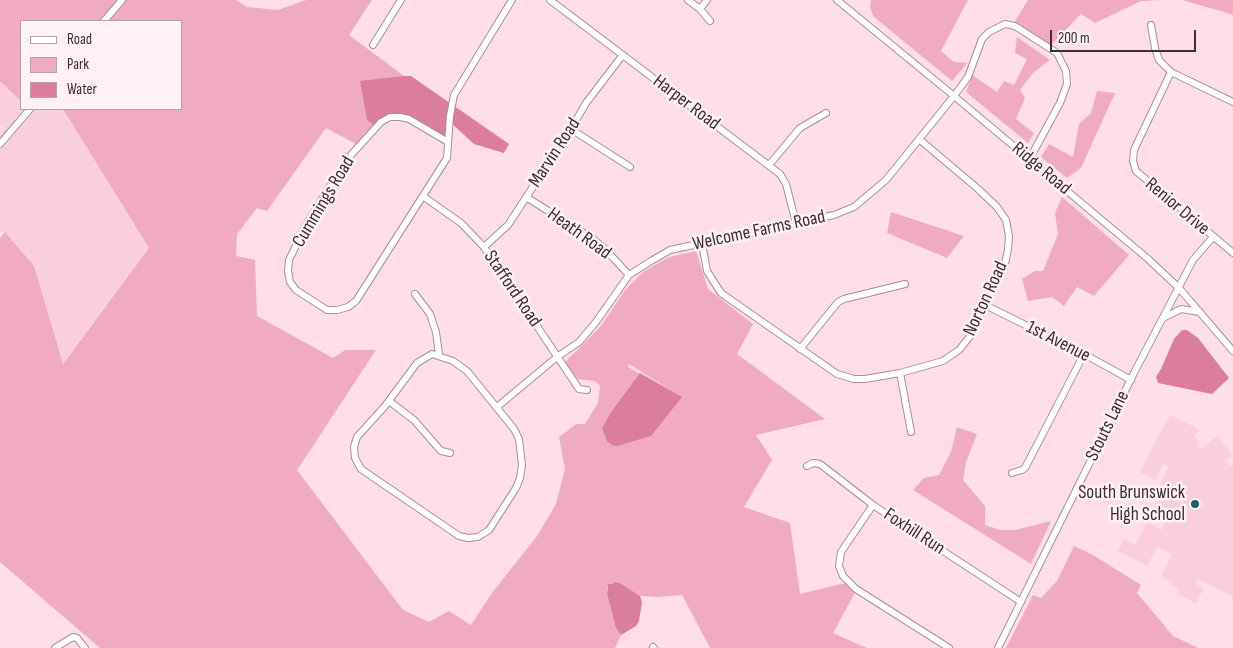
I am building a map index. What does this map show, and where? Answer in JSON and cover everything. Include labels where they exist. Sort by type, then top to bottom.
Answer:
[{"type":"street","points":[[105,20],[122,0]]},
{"type":"street","points":[[373,45],[401,0]]},
{"type":"street","name":"Cummings Road","points":[[448,142],[409,119],[400,117],[390,118],[381,122],[351,155],[310,220],[290,260],[288,271],[290,282],[296,290],[328,310],[348,307],[356,301],[424,197],[447,158],[454,95],[512,0]]},
{"type":"street","name":"Harper Road","points":[[550,0],[780,174],[786,184],[796,223]]},
{"type":"street","points":[[688,0],[700,9],[710,21]]},
{"type":"street","points":[[700,9],[706,0]]},
{"type":"street","name":"Ridge Road","points":[[837,0],[1142,254],[1179,288],[1233,351]]},
{"type":"street","name":"Welcome Farms Road","points":[[497,406],[557,357],[579,342],[596,322],[629,275],[670,250],[834,215],[854,207],[886,180],[954,96],[968,77],[982,39],[989,32],[1005,24],[1015,26],[1057,53],[1066,71],[1067,84],[1060,103],[1029,160]]},
{"type":"street","points":[[1151,25],[1159,60],[1171,72],[1233,102]]},
{"type":"street","name":"Marvin Road","points":[[484,247],[508,225],[571,130],[586,103],[622,56]]},
{"type":"street","name":"Renior Drive","points":[[1171,72],[1134,150],[1133,161],[1136,171],[1233,253]]},
{"type":"street","points":[[0,144],[29,110]]},
{"type":"street","points":[[769,165],[800,128],[826,113]]},
{"type":"street","points":[[571,130],[630,167]]},
{"type":"street","name":"Norton Road","points":[[702,243],[707,271],[721,292],[831,371],[848,378],[865,379],[900,373],[937,363],[954,354],[967,340],[1005,264],[1009,236],[1006,220],[997,206],[919,139]]},
{"type":"street","name":"Stafford Road","points":[[424,197],[461,222],[484,247],[579,390],[586,390]]},
{"type":"street","name":"Heath Road","points":[[526,197],[604,248],[629,275]]},
{"type":"street","name":"Stouts Lane","points":[[998,648],[1131,380],[1193,260],[1213,237]]},
{"type":"street","points":[[800,349],[838,302],[905,284]]},
{"type":"street","points":[[416,294],[430,314],[436,332],[439,355]]},
{"type":"street","name":"1st Avenue","points":[[985,306],[1084,354],[1131,380]]},
{"type":"street","points":[[1164,318],[1181,309],[1200,312]]},
{"type":"street","points":[[432,354],[453,361],[467,371],[497,406],[519,439],[522,465],[516,488],[489,530],[478,537],[468,538],[459,536],[361,469],[355,458],[354,447],[357,437],[389,401],[417,363],[432,354]]},
{"type":"street","points":[[1012,473],[1025,468],[1084,354]]},
{"type":"street","points":[[900,373],[911,432]]},
{"type":"street","points":[[389,401],[414,420],[441,451],[450,453]]},
{"type":"street","name":"Foxhill Run","points":[[807,466],[820,464],[873,505],[1021,602]]},
{"type":"street","points":[[873,505],[841,552],[839,566],[843,576],[856,589],[949,648]]},
{"type":"street","points":[[55,648],[73,636],[85,648]]},
{"type":"shaded area","points":[[0,81],[20,100],[20,110],[64,110],[149,248],[62,364],[34,266],[5,232],[0,231],[0,135],[5,128],[0,125]]},
{"type":"shaded area","name":"South Brunswick High School","points":[[1170,415],[1199,429],[1195,437],[1199,443],[1198,447],[1202,449],[1217,436],[1232,454],[1226,461],[1231,466],[1233,465],[1233,597],[1198,579],[1196,584],[1203,589],[1196,603],[1177,594],[1179,589],[1161,577],[1172,554],[1157,547],[1147,566],[1118,551],[1124,539],[1135,545],[1147,522],[1161,530],[1167,519],[1153,512],[1160,497],[1156,493],[1169,466],[1163,464],[1155,480],[1140,472]]},
{"type":"green space","points":[[0,0],[236,0],[247,7],[278,10],[306,0],[372,0],[349,35],[404,76],[360,82],[375,126],[358,145],[326,128],[267,211],[257,208],[237,234],[236,256],[255,260],[257,316],[333,358],[345,350],[376,350],[297,470],[403,610],[429,622],[449,611],[471,625],[492,593],[537,536],[556,504],[565,469],[559,437],[576,424],[585,424],[598,403],[600,386],[595,381],[577,379],[565,362],[601,326],[625,290],[643,272],[669,257],[696,251],[708,289],[753,324],[737,354],[825,419],[756,435],[772,460],[744,507],[790,523],[800,594],[850,582],[858,587],[833,633],[867,648],[710,648],[682,595],[640,596],[620,583],[615,582],[608,585],[607,594],[616,628],[621,635],[615,648],[100,648],[0,562],[0,238],[5,232],[34,266],[63,364],[149,248],[64,110],[182,110],[182,20],[20,20],[20,100],[0,81]],"holes":[[[629,364],[681,397],[602,428],[611,412],[640,374],[628,367]]]},
{"type":"green space","points":[[871,0],[968,0],[941,51],[954,62],[967,63],[952,81],[873,16],[870,6]]},
{"type":"green space","points":[[1028,0],[1162,0],[1141,1],[1095,23],[1081,14],[1048,48],[1014,23]]},
{"type":"green space","points":[[1182,0],[1233,0],[1233,15],[1224,12]]},
{"type":"green space","points":[[1017,37],[1050,60],[1034,72],[1020,90],[1025,98],[1016,119],[1034,133],[1028,143],[966,92],[972,75],[997,92],[1004,81],[1014,85],[1027,59],[1015,53]]},
{"type":"green space","points":[[1097,91],[1115,93],[1081,168],[1067,178],[1041,157],[1049,144],[1073,157],[1079,124],[1091,113]]},
{"type":"green space","points":[[1062,197],[1129,255],[1094,296],[1077,287],[1064,306],[1052,297],[1028,301],[1022,279],[1035,271],[1043,271],[1058,234],[1055,213]]},
{"type":"green space","points":[[891,212],[964,236],[947,258],[887,233]]},
{"type":"green space","points":[[957,427],[977,434],[966,462],[963,480],[985,506],[985,525],[1000,530],[1015,530],[1051,521],[1031,564],[913,490],[924,478],[939,475],[951,452]]},
{"type":"green space","points":[[1074,546],[1093,555],[1141,585],[1137,593],[1173,636],[1198,648],[1006,648],[1033,595],[1041,598],[1057,581]]},
{"type":"water","points":[[411,76],[509,144],[504,153],[474,144],[451,123],[449,143],[399,115],[375,126],[367,120],[360,81]]},
{"type":"water","points":[[1182,330],[1187,330],[1198,338],[1229,378],[1212,394],[1158,383],[1156,377],[1174,339]]},
{"type":"water","points":[[640,373],[682,397],[651,436],[617,446],[612,445],[607,441],[602,428],[611,412]]},
{"type":"water","points":[[620,583],[640,596],[642,602],[639,621],[636,626],[621,635],[616,628],[607,594],[608,584]]},
{"type":"place","name":"South Brunswick High School","points":[[1195,504]]}]
